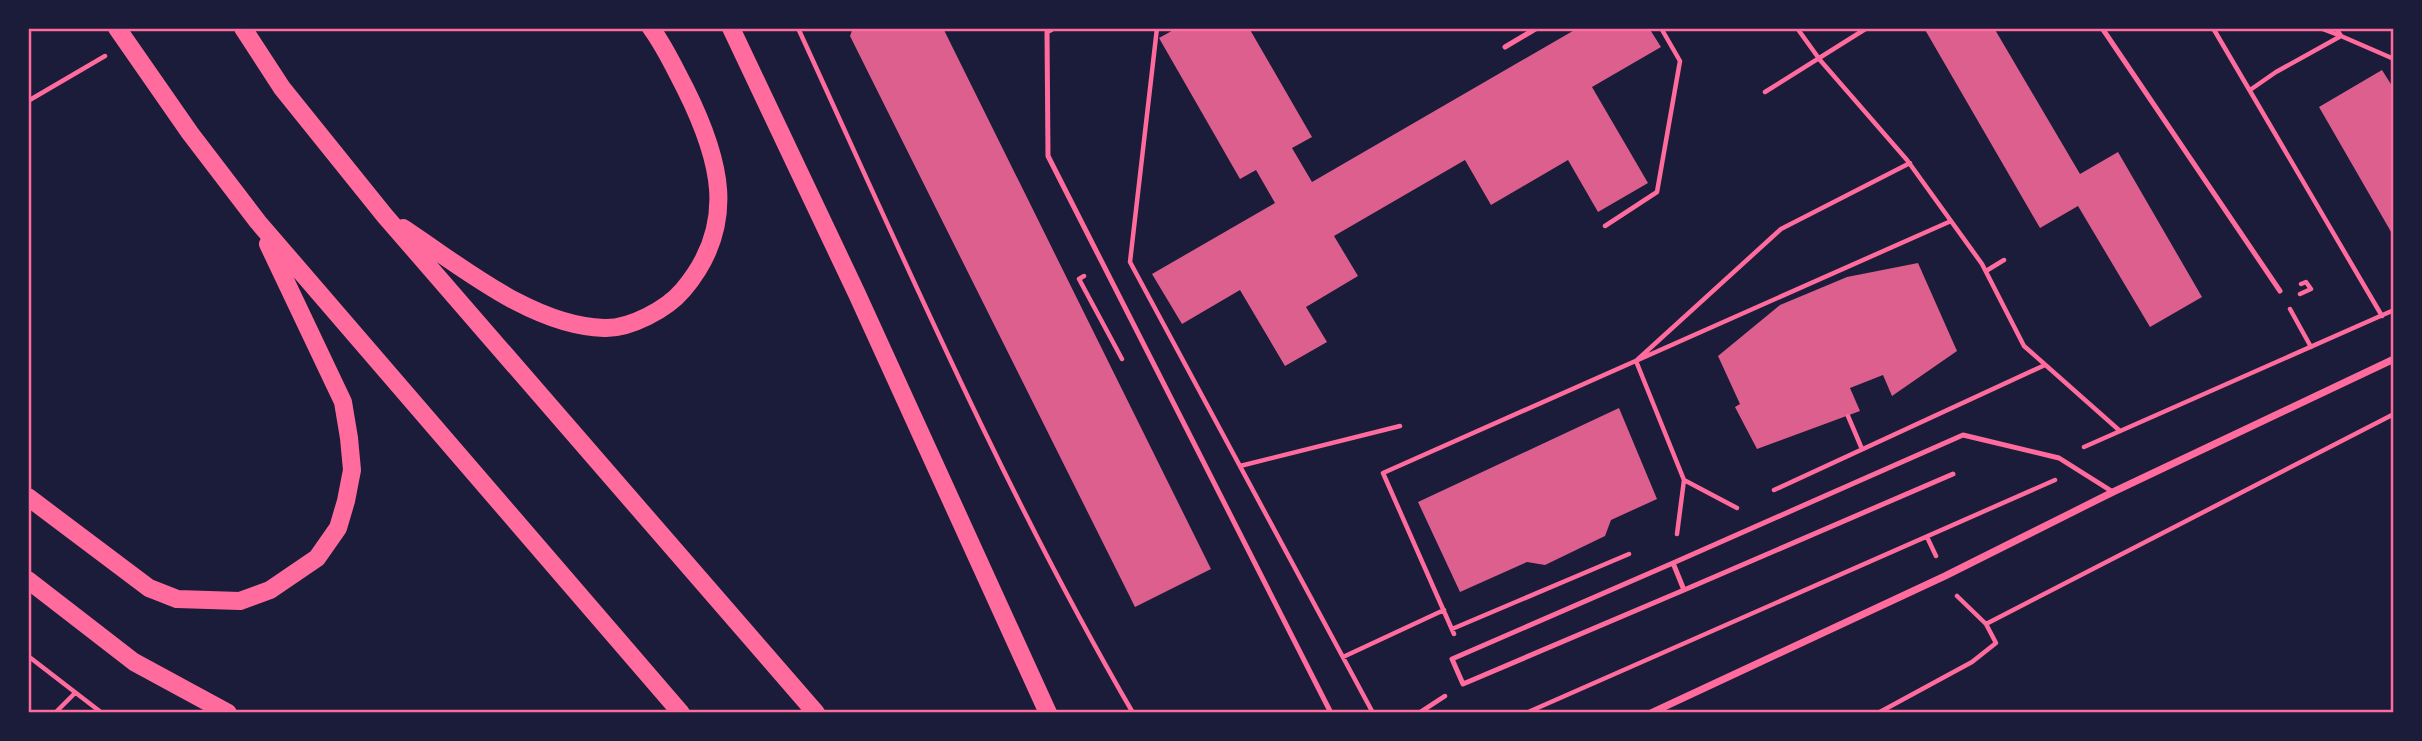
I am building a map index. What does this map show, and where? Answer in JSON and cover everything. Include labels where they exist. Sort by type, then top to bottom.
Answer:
[{"type":"main road","points":[[117,28],[190,133],[258,222],[681,713]]},
{"type":"main road","points":[[243,28],[282,88],[385,216],[816,713]]},
{"type":"main road","points":[[385,216],[519,304],[568,323],[606,329],[634,322],[673,302],[695,276],[711,246],[720,198],[715,164],[704,125],[662,43],[651,28]]},
{"type":"main road","points":[[731,28],[857,294],[1048,713]]},
{"type":"main road","points":[[28,497],[149,588],[177,599],[240,601],[270,590],[317,558],[338,528],[352,470],[343,402],[258,222]]},
{"type":"main road","points":[[28,580],[134,662],[228,713]]},
{"type":"street","points":[[1651,713],[1945,576],[2113,492],[2394,359]]},
{"type":"lane","points":[[1054,28],[1047,32],[1048,156],[1331,713]]},
{"type":"lane","points":[[1505,47],[1537,28]]},
{"type":"lane","points":[[2102,28],[2280,291]]},
{"type":"lane","points":[[1953,474],[1464,684],[1452,659],[1964,435],[2059,458],[2113,492]]},
{"type":"lane","points":[[1673,563],[1684,590]]},
{"type":"path","points":[[798,28],[962,387],[1090,639],[1133,713]]},
{"type":"path","points":[[1157,28],[1130,262],[1373,713]]},
{"type":"path","points":[[1605,226],[1657,192],[1680,61],[1661,28]]},
{"type":"path","points":[[1797,28],[1820,60],[1910,163],[1986,271],[2024,346],[2120,431]]},
{"type":"path","points":[[1765,92],[1820,60],[1867,28]]},
{"type":"path","points":[[2213,28],[2382,316]]},
{"type":"path","points":[[2320,28],[2394,59]]},
{"type":"path","points":[[2336,28],[2341,36]]},
{"type":"path","points":[[2250,91],[2276,72],[2341,36]]},
{"type":"path","points":[[28,101],[108,54]]},
{"type":"path","points":[[1636,361],[1781,229],[1910,163]]},
{"type":"path","points":[[1463,654],[1383,473],[1951,221]]},
{"type":"path","points":[[1986,271],[2004,260]]},
{"type":"path","points":[[2285,300],[2311,347]]},
{"type":"path","points":[[1526,713],[2055,481],[2059,458],[2394,310]]},
{"type":"path","points":[[1636,361],[1684,480],[1677,534]]},
{"type":"path","points":[[1762,496],[2045,365]]},
{"type":"path","points":[[1986,624],[2394,414]]},
{"type":"path","points":[[1848,416],[1862,449]]},
{"type":"path","points":[[1240,466],[1399,426]]},
{"type":"path","points":[[1684,480],[1737,508],[1725,513]]},
{"type":"path","points":[[1665,539],[1689,529]]},
{"type":"path","points":[[1452,629],[1640,550]]},
{"type":"path","points":[[1878,713],[1972,662],[1996,643],[1986,624],[1952,592]]},
{"type":"path","points":[[1343,657],[1444,610]]},
{"type":"path","points":[[28,656],[102,713]]},
{"type":"path","points":[[1419,713],[1464,684]]},
{"type":"path","points":[[55,713],[75,693]]},
{"type":"building","points":[[853,28],[943,28],[1211,569],[1135,607],[850,36]]},
{"type":"building","points":[[1177,28],[1249,28],[1312,137],[1292,148],[1312,182],[1578,28],[1649,28],[1661,47],[1592,87],[1648,183],[1598,212],[1568,160],[1491,205],[1465,160],[1334,236],[1358,276],[1306,307],[1327,342],[1285,366],[1240,290],[1182,324],[1152,274],[1275,203],[1256,170],[1240,179],[1159,38]]},
{"type":"building","points":[[1924,28],[1994,28],[2080,174],[2118,152],[2202,297],[2150,327],[2078,206],[2040,228]]},
{"type":"building","points":[[2382,70],[2394,89],[2394,237],[2319,107]]},
{"type":"building","points":[[1918,263],[1957,351],[1892,396],[1883,375],[1850,388],[1860,411],[1757,449],[1735,407],[1740,404],[1718,356],[1780,305],[1847,277]]},
{"type":"building","points":[[1619,408],[1657,499],[1611,520],[1605,536],[1545,565],[1527,562],[1460,592],[1418,502]]}]
